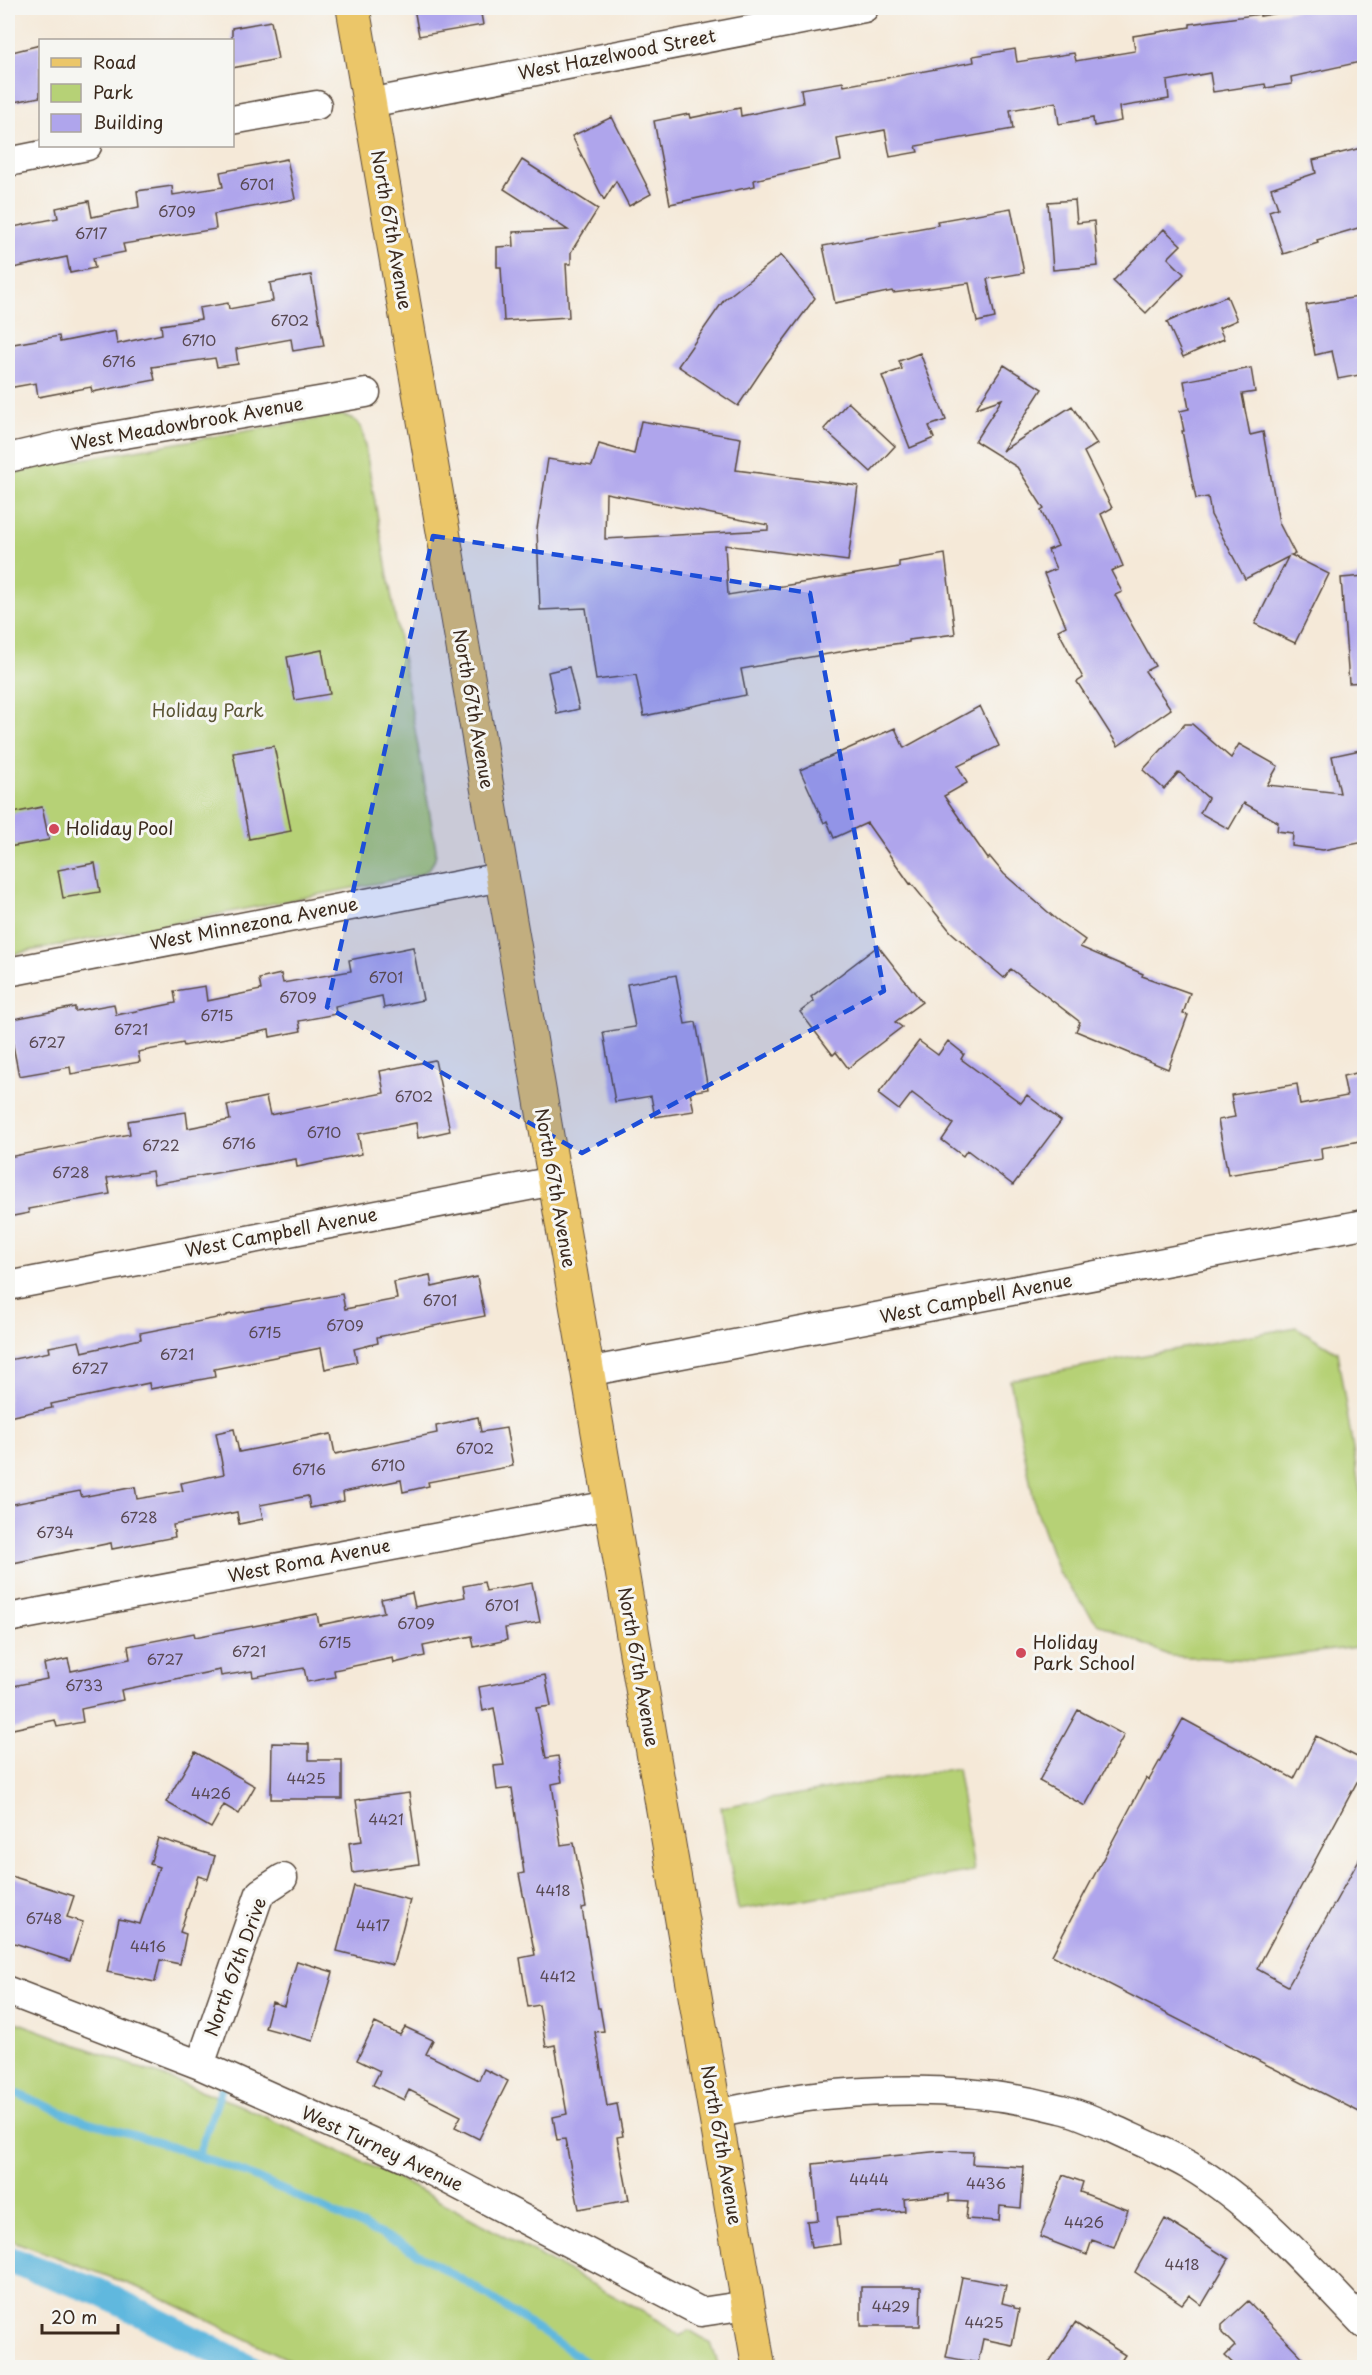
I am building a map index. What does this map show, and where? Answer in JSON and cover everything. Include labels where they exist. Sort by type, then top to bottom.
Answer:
[{"type":"main road","name":"North 67th Avenue","points":[[353,8],[759,2367]]},
{"type":"street","name":"West Hazelwood Street","points":[[369,104],[864,8]]},
{"type":"street","points":[[234,120],[317,105]]},
{"type":"street","points":[[8,162],[82,147]]},
{"type":"street","name":"West Meadowbrook Avenue","points":[[8,458],[77,442],[366,393]]},
{"type":"street","name":"West Minnezona Avenue","points":[[8,972],[501,877]]},
{"type":"street","name":"West Campbell Avenue","points":[[8,1286],[554,1181]]},
{"type":"street","name":"West Campbell Avenue","points":[[587,1372],[1365,1224]]},
{"type":"street","name":"West Roma Avenue","points":[[8,1618],[610,1505]]},
{"type":"street","name":"North 67th Drive","points":[[200,2065],[260,1893],[283,1878]]},
{"type":"street","name":"West Turney Avenue","points":[[8,1991],[200,2065],[405,2157],[701,2312],[748,2305]]},
{"type":"street","points":[[715,2114],[823,2095],[885,2090],[966,2093],[1010,2098],[1063,2109],[1191,2166],[1237,2200],[1280,2237],[1365,2324]]},
{"type":"highlighted area","points":[[433,536],[810,593],[884,991],[582,1153],[327,1007]]},
{"type":"green space","name":"Holiday Park","points":[[340,415],[355,420],[363,434],[436,849],[432,865],[419,875],[8,955],[8,475],[48,465]]},
{"type":"green space","points":[[1296,1327],[1337,1352],[1364,1516],[1364,1646],[1254,1660],[1170,1656],[1097,1623],[1058,1572],[1035,1506],[1010,1380]]},
{"type":"green space","points":[[957,1768],[974,1871],[738,1910],[721,1807]]},
{"type":"green space","points":[[8,2019],[237,2104],[395,2177],[658,2320],[680,2336],[691,2331],[711,2343],[719,2367],[304,2367],[150,2292],[8,2239]]},
{"type":"building","points":[[414,8],[480,8],[483,25],[419,36]]},
{"type":"building","points":[[1309,8],[1365,8],[1365,61],[1291,77],[1292,84],[1266,88],[1265,84],[1213,92],[1210,73],[1167,81],[1169,99],[1119,107],[1121,121],[1094,126],[1093,118],[1059,124],[1056,102],[1010,110],[1013,129],[916,146],[918,152],[890,157],[885,130],[837,139],[841,161],[754,180],[755,186],[670,204],[654,121],[689,114],[690,118],[740,108],[741,116],[803,103],[801,89],[843,82],[844,86],[974,62],[973,56],[1015,49],[1017,62],[1074,53],[1076,61],[1135,51],[1133,36],[1190,27],[1190,24]]},
{"type":"building","points":[[271,21],[278,59],[234,68],[232,28]]},
{"type":"building","points":[[39,45],[39,97],[14,102],[8,68],[8,53]]},
{"type":"building","points":[[612,117],[651,194],[629,206],[616,181],[604,200],[572,136]]},
{"type":"building","points":[[1365,147],[1365,226],[1317,240],[1318,243],[1283,254],[1269,211],[1278,208],[1271,188],[1316,173],[1313,160]]},
{"type":"building","points":[[287,159],[295,199],[214,214],[216,229],[123,244],[125,252],[93,258],[95,268],[70,273],[67,257],[8,269],[8,228],[58,218],[56,208],[89,201],[92,217],[139,207],[137,191],[172,186],[173,195],[223,187],[220,172]]},
{"type":"building","points":[[522,160],[598,209],[571,252],[571,264],[566,264],[569,317],[504,321],[501,267],[497,267],[497,247],[514,246],[513,232],[568,230],[504,189]]},
{"type":"building","points":[[1075,200],[1077,223],[1094,221],[1098,266],[1053,270],[1048,202]]},
{"type":"building","points":[[1011,208],[1024,273],[987,279],[995,318],[977,322],[969,283],[893,293],[892,291],[835,303],[823,246],[938,225],[937,221]]},
{"type":"building","points":[[1164,229],[1181,245],[1168,258],[1184,274],[1146,313],[1113,281]]},
{"type":"building","points":[[781,255],[815,298],[738,406],[678,366],[724,300]]},
{"type":"building","points":[[311,275],[324,346],[293,351],[291,339],[236,349],[238,364],[217,367],[215,358],[152,367],[155,380],[92,392],[91,387],[38,397],[36,383],[8,388],[8,345],[59,336],[60,342],[115,331],[117,344],[162,334],[161,325],[201,319],[199,308],[228,303],[229,309],[273,301],[270,283]]},
{"type":"building","points":[[1227,296],[1237,320],[1219,328],[1224,339],[1183,357],[1167,322]]},
{"type":"building","points":[[1365,296],[1365,374],[1338,379],[1332,351],[1315,355],[1306,305]]},
{"type":"building","points":[[920,353],[946,420],[929,426],[934,438],[910,448],[882,376],[902,369],[899,361]]},
{"type":"building","points":[[1004,365],[1042,389],[1002,451],[1072,406],[1097,444],[1084,452],[1112,508],[1101,514],[1123,566],[1111,571],[1122,592],[1115,595],[1155,666],[1145,671],[1171,709],[1118,746],[1077,682],[1083,678],[1058,630],[1066,626],[1044,574],[1056,569],[1048,550],[1058,546],[1041,511],[1044,509],[1017,467],[975,441],[1002,399],[976,408]]},
{"type":"building","points":[[1251,368],[1255,392],[1242,394],[1250,435],[1263,432],[1279,523],[1295,554],[1291,555],[1329,574],[1295,643],[1255,624],[1288,557],[1245,579],[1211,515],[1208,497],[1196,499],[1182,431],[1184,431],[1180,411],[1189,409],[1184,381]]},
{"type":"building","points":[[848,402],[895,446],[871,472],[824,429]]},
{"type":"building","points":[[641,421],[741,438],[736,470],[858,486],[848,561],[725,545],[728,595],[899,567],[899,562],[945,554],[955,634],[741,669],[746,695],[644,716],[636,675],[596,680],[586,608],[540,610],[537,529],[548,459],[592,466],[599,444],[634,454]],"holes":[[[606,493],[768,525],[768,530],[605,539]]]},
{"type":"building","points":[[1365,576],[1365,682],[1349,683],[1341,578]]},
{"type":"building","points":[[322,650],[330,694],[295,700],[287,657]]},
{"type":"building","points":[[569,667],[579,709],[557,714],[548,672]]},
{"type":"building","points":[[980,706],[999,746],[958,766],[967,783],[944,796],[988,859],[990,857],[1004,874],[1056,919],[1085,940],[1080,947],[1143,974],[1142,976],[1190,993],[1183,1014],[1188,1015],[1168,1069],[1076,1031],[1080,1022],[1011,969],[1004,978],[951,932],[910,884],[867,823],[834,838],[827,821],[824,823],[800,770],[895,728],[904,748]]},
{"type":"building","points":[[1185,724],[1192,724],[1231,758],[1239,744],[1278,766],[1267,785],[1340,793],[1332,756],[1365,749],[1365,842],[1323,850],[1292,846],[1293,833],[1277,831],[1278,822],[1244,803],[1229,829],[1200,813],[1208,798],[1179,772],[1164,789],[1143,770]]},
{"type":"building","points":[[274,746],[291,831],[249,839],[233,753]]},
{"type":"building","points":[[42,807],[49,840],[8,847],[8,814]]},
{"type":"building","points":[[95,863],[100,892],[63,898],[58,870]]},
{"type":"building","points":[[878,946],[922,1002],[895,1022],[902,1027],[848,1068],[836,1052],[833,1055],[800,1012],[814,1001],[811,997]]},
{"type":"building","points":[[413,947],[423,1000],[384,1008],[382,996],[335,1006],[336,1014],[299,1021],[301,1031],[270,1037],[269,1030],[184,1046],[183,1043],[138,1052],[140,1062],[71,1074],[70,1067],[19,1076],[8,1020],[75,1007],[75,1011],[114,1004],[116,1015],[176,1003],[174,991],[205,986],[207,1001],[261,990],[259,979],[281,974],[283,983],[351,971],[349,960]]},
{"type":"building","points":[[676,975],[685,1024],[696,1022],[708,1089],[690,1092],[694,1111],[655,1117],[651,1096],[615,1102],[603,1032],[635,1027],[627,984]]},
{"type":"building","points":[[919,1041],[938,1055],[948,1041],[964,1054],[961,1059],[1021,1103],[1027,1095],[1061,1121],[1013,1185],[967,1150],[963,1156],[942,1140],[953,1124],[912,1093],[899,1110],[878,1094]]},
{"type":"building","points":[[435,1060],[450,1131],[418,1138],[416,1123],[358,1134],[362,1154],[297,1167],[296,1159],[154,1184],[152,1171],[107,1178],[110,1194],[28,1209],[29,1213],[8,1217],[8,1157],[130,1134],[128,1121],[186,1112],[188,1128],[230,1120],[227,1105],[266,1097],[270,1115],[384,1093],[380,1071]]},
{"type":"building","points":[[1365,1071],[1365,1140],[1321,1148],[1322,1159],[1228,1175],[1218,1120],[1235,1117],[1231,1095],[1297,1084],[1300,1105],[1347,1096],[1343,1076]]},
{"type":"building","points":[[430,1275],[432,1287],[477,1277],[485,1316],[377,1337],[378,1343],[354,1349],[357,1362],[325,1369],[321,1348],[214,1369],[215,1377],[150,1389],[149,1383],[51,1404],[52,1408],[8,1417],[8,1360],[50,1352],[49,1347],[79,1341],[82,1352],[141,1339],[140,1333],[342,1294],[345,1309],[397,1299],[394,1282]]},
{"type":"building","points":[[478,1417],[481,1432],[506,1428],[513,1466],[428,1482],[429,1486],[403,1492],[401,1480],[343,1492],[344,1501],[310,1508],[308,1496],[260,1505],[263,1519],[239,1524],[237,1512],[173,1525],[175,1537],[112,1549],[111,1543],[8,1564],[8,1505],[80,1491],[82,1497],[135,1487],[137,1499],[183,1491],[181,1483],[224,1474],[216,1433],[234,1429],[239,1452],[331,1434],[335,1454],[437,1433],[436,1426]]},
{"type":"building","points":[[484,1582],[486,1591],[532,1583],[540,1622],[505,1628],[507,1640],[474,1647],[472,1636],[423,1646],[425,1656],[394,1663],[393,1658],[334,1670],[335,1677],[307,1682],[304,1668],[253,1677],[252,1671],[221,1676],[220,1670],[121,1690],[123,1700],[81,1709],[83,1722],[57,1727],[55,1720],[8,1730],[8,1687],[47,1679],[44,1664],[68,1659],[71,1671],[130,1659],[128,1646],[194,1633],[195,1637],[317,1614],[319,1625],[384,1612],[381,1599],[412,1593],[415,1607],[465,1597],[463,1586]]},
{"type":"building","points":[[545,1675],[551,1706],[536,1708],[546,1758],[558,1756],[562,1782],[552,1784],[561,1845],[574,1843],[586,1907],[582,1908],[598,2008],[600,2008],[604,2031],[595,2032],[607,2106],[617,2104],[623,2136],[617,2137],[629,2200],[579,2209],[565,2139],[557,2140],[553,2117],[567,2114],[555,2045],[546,2047],[539,2005],[528,2007],[520,1958],[535,1955],[519,1874],[524,1873],[512,1788],[497,1790],[494,1766],[504,1765],[494,1708],[483,1711],[479,1687]]},
{"type":"building","points":[[1078,1710],[1124,1735],[1085,1806],[1039,1781]]},
{"type":"building","points":[[1183,1719],[1294,1779],[1316,1736],[1365,1761],[1365,1767],[1257,1969],[1288,1986],[1365,1849],[1365,2115],[1052,1955],[1146,1778],[1149,1780]]},
{"type":"building","points":[[272,1743],[309,1744],[309,1760],[342,1760],[342,1799],[271,1799]]},
{"type":"building","points":[[195,1752],[255,1786],[239,1814],[224,1805],[211,1828],[166,1802]]},
{"type":"building","points":[[409,1793],[419,1864],[353,1873],[349,1843],[362,1841],[356,1800]]},
{"type":"building","points":[[158,1838],[215,1856],[208,1879],[198,1876],[180,1932],[186,1934],[180,1964],[160,1960],[155,1982],[107,1972],[119,1919],[140,1924],[159,1867],[150,1864]]},
{"type":"building","points":[[8,1875],[74,1896],[67,1917],[83,1922],[70,1961],[8,1941]]},
{"type":"building","points":[[354,1886],[410,1900],[393,1965],[337,1951]]},
{"type":"building","points":[[297,1961],[333,1972],[313,2041],[265,2028],[272,2002],[284,2006]]},
{"type":"building","points":[[375,2023],[400,2035],[405,2027],[433,2040],[426,2054],[479,2080],[484,2069],[508,2081],[479,2139],[455,2127],[461,2116],[409,2090],[404,2100],[373,2085],[380,2071],[357,2060]]},
{"type":"building","points":[[941,2151],[973,2152],[972,2164],[1024,2167],[1021,2208],[1000,2206],[999,2221],[966,2219],[968,2202],[949,2201],[949,2194],[904,2199],[905,2211],[837,2217],[840,2244],[811,2248],[807,2221],[818,2220],[813,2164]]},
{"type":"building","points":[[1063,2175],[1083,2182],[1080,2192],[1128,2210],[1114,2248],[1092,2240],[1087,2255],[1040,2237]]},
{"type":"building","points":[[1165,2219],[1229,2259],[1202,2305],[1189,2295],[1182,2304],[1135,2272]]},
{"type":"building","points":[[962,2277],[1006,2285],[1002,2303],[1019,2309],[1012,2345],[983,2339],[978,2363],[946,2357]]},
{"type":"building","points":[[861,2287],[921,2287],[920,2326],[861,2326]]},
{"type":"building","points":[[1248,2301],[1312,2367],[1237,2367],[1225,2356],[1235,2346],[1222,2333],[1222,2325]]},
{"type":"building","points":[[1075,2323],[1125,2355],[1117,2367],[1046,2367]]},
{"type":"waterway","points":[[198,2156],[222,2088]]},
{"type":"waterway","points":[[8,2090],[76,2118],[161,2143],[243,2172],[398,2242],[481,2291],[595,2368]]},
{"type":"waterway","points":[[8,2259],[99,2292],[250,2368]]},
{"type":"place","name":"Holiday Pool","points":[[54,829]]},
{"type":"place","name":"Holiday Park School","points":[[1021,1653]]}]
